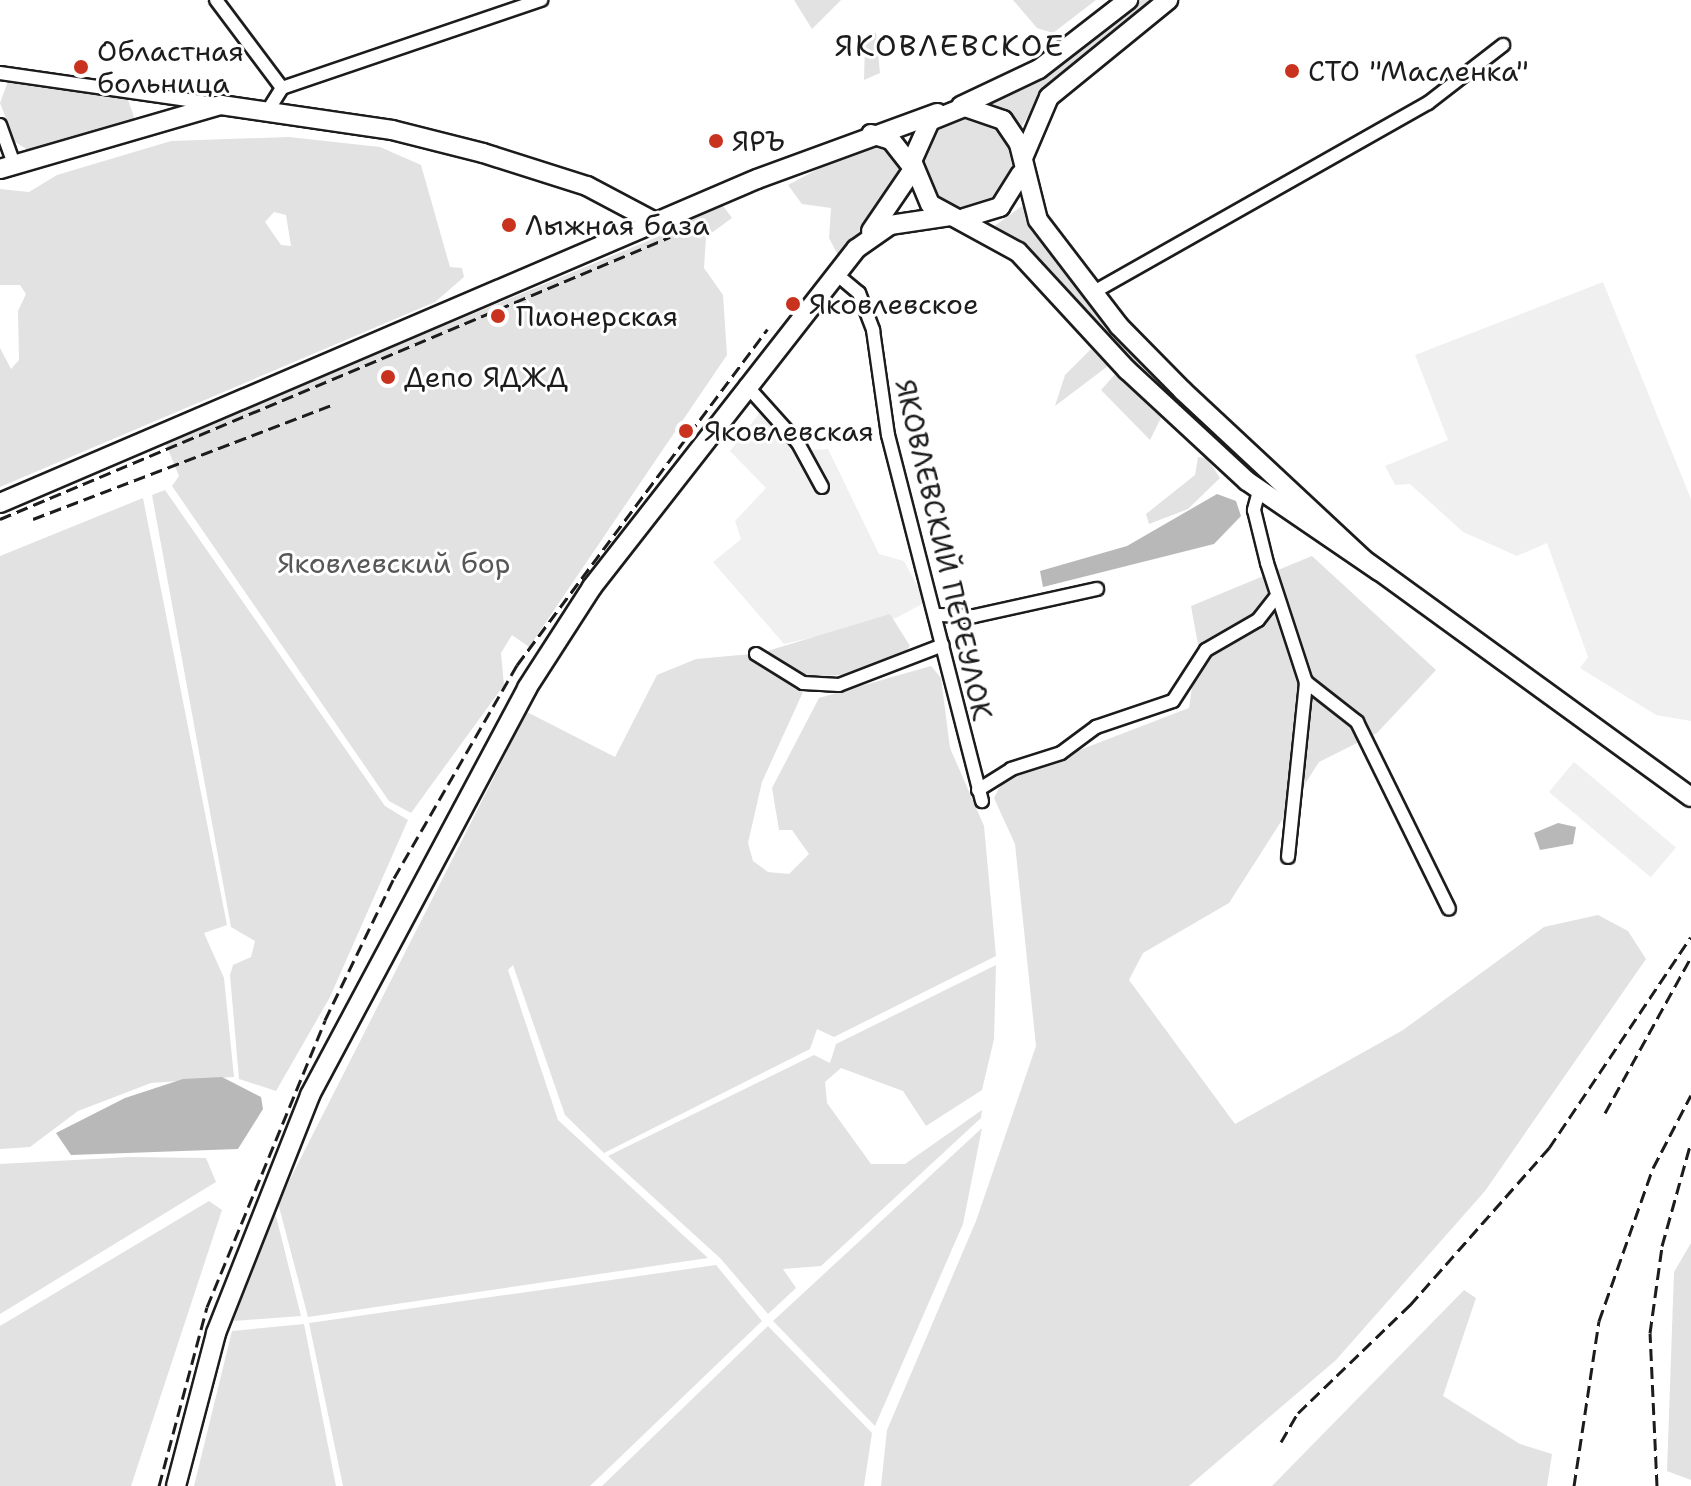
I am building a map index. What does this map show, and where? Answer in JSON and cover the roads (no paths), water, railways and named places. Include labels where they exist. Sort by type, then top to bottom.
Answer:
[{"type":"main road","points":[[0,503],[860,136],[951,110],[1039,69],[1128,0]]},
{"type":"main road","points":[[856,249],[899,222],[956,217],[1000,207],[1022,164],[1049,97],[1168,0]]},
{"type":"main road","points":[[7,167],[221,105],[392,130],[483,153],[587,186],[657,223]]},
{"type":"main road","points":[[176,1486],[216,1333],[310,1095],[527,688],[592,587],[746,385],[907,189],[918,136],[951,110],[977,108],[1003,120],[1022,164],[1034,213],[1092,293],[1196,404],[1379,571]]},
{"type":"main road","points":[[860,136],[891,140],[912,169],[923,196],[1018,252],[1137,380],[1259,491],[1379,571],[1688,795]]},
{"type":"street","points":[[216,0],[282,88]]},
{"type":"street","points":[[267,112],[282,88],[541,0]]},
{"type":"street","points":[[1092,293],[1428,103],[1503,45]]},
{"type":"street","points":[[0,73],[221,105]]},
{"type":"street","points":[[0,125],[7,167]]},
{"type":"street","name":"ЯКОВЛЕВСКИЙ ПЕРЕУЛОК","points":[[835,273],[859,293],[873,330],[888,435],[939,615],[943,645],[980,796],[1011,769],[1061,753],[1096,727],[1173,701],[1206,650],[1258,620],[1276,597]]},
{"type":"street","points":[[746,385],[798,443],[822,487]]},
{"type":"street","points":[[1259,491],[1254,510],[1276,597],[1306,682],[1288,857]]},
{"type":"street","points":[[939,615],[974,616],[1097,589]]},
{"type":"street","points":[[756,654],[803,683],[839,685],[943,645]]},
{"type":"street","points":[[1306,682],[1357,722],[1449,909]]},
{"type":"railway","points":[[0,519],[670,237]]},
{"type":"railway","points":[[159,1486],[207,1307],[325,1020],[394,878],[517,665],[767,329]]},
{"type":"railway","points":[[33,519],[334,404]]},
{"type":"railway","points":[[1281,1442],[1298,1413],[1410,1305],[1549,1148],[1691,937]]},
{"type":"railway","points":[[1605,1113],[1690,959]]},
{"type":"railway","points":[[1574,1486],[1599,1321],[1653,1168],[1691,1095]]},
{"type":"railway","points":[[1657,1486],[1650,1333],[1662,1246],[1691,1142]]},
{"type":"place","name":"Областная больница","points":[[81,67]]},
{"type":"place","name":"СТО \"Масленка\"","points":[[1292,71]]},
{"type":"place","name":"ЯРЪ","points":[[716,141]]},
{"type":"place","name":"Лыжная база","points":[[509,225]]},
{"type":"place","name":"Яковлевское","points":[[793,304]]},
{"type":"place","name":"Пионерская","points":[[498,316]]},
{"type":"place","name":"Депо ЯДЖД","points":[[388,377]]},
{"type":"place","name":"Яковлевская","points":[[686,431]]},
{"type":"district","name":"ЯКОВЛЕВСКОЕ","points":[[950,46]]},
{"type":"park label","name":"Яковлевский бор","points":[[394,563]]}]
